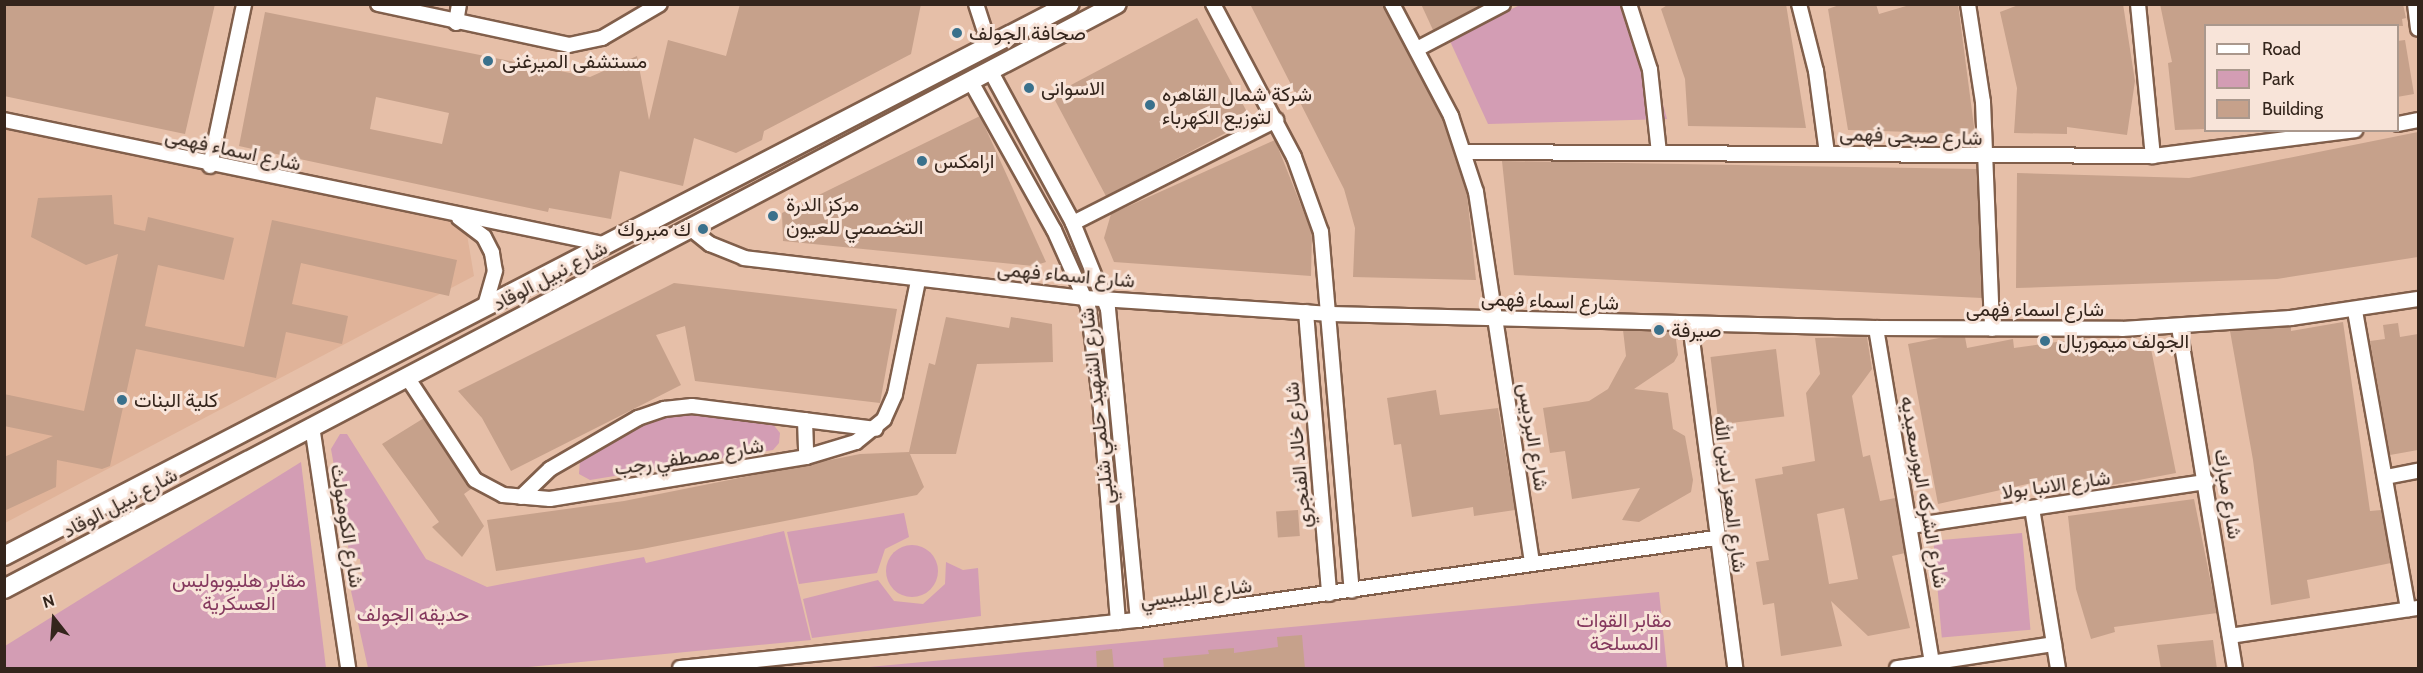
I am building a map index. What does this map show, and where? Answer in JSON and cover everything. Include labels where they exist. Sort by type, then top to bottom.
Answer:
[{"type":"street","points":[[210,166],[244,4]]},
{"type":"street","points":[[378,4],[569,45],[602,38],[660,4]]},
{"type":"street","points":[[456,22],[459,4]]},
{"type":"street","points":[[976,4],[990,46]]},
{"type":"street","name":"شارع نبيل الوقاد","points":[[4,556],[1070,4]]},
{"type":"street","name":"شارع نبيل الوقاد","points":[[4,589],[1117,4]]},
{"type":"street","points":[[1213,4],[1276,120],[1318,223],[1331,314],[1352,591]]},
{"type":"street","name":"شارع البرديس","points":[[1392,4],[1417,49],[1465,152],[1483,233],[1532,561]]},
{"type":"street","points":[[1417,49],[1503,4]]},
{"type":"street","points":[[1629,4],[1650,70],[1659,153]]},
{"type":"street","points":[[1799,4],[1816,71],[1827,153]]},
{"type":"street","points":[[1968,4],[1983,102],[1992,329]]},
{"type":"street","points":[[2138,4],[2153,156]]},
{"type":"street","points":[[2415,4],[2418,29]]},
{"type":"street","name":"شارع الشهيد حلمي شلبي","points":[[990,70],[1072,223],[1105,299],[1138,620]]},
{"type":"street","name":"شارع الشهيد حلمي شلبي","points":[[970,80],[1054,230],[1085,298],[1099,387],[1118,622]]},
{"type":"street","name":"شارع اسماء فهمى","points":[[4,120],[210,166],[608,245]]},
{"type":"street","points":[[1072,223],[1276,120]]},
{"type":"street","points":[[2399,123],[2418,120]]},
{"type":"street","name":"شارع صبحى فهمى","points":[[1465,152],[1827,153],[1986,158],[2153,156],[2339,132]]},
{"type":"street","name":"شارع اسماء فهمى","points":[[455,216],[484,237],[492,253],[495,271],[485,306]]},
{"type":"street","name":"شارع اسماء فهمى","points":[[690,228],[710,244],[744,258],[918,281],[1085,298],[1331,314],[1876,328],[2179,327],[2355,310],[2418,299]]},
{"type":"street","points":[[521,497],[550,469],[638,418],[664,409],[692,406],[876,429],[895,394],[918,281]]},
{"type":"street","points":[[2230,636],[2413,609],[2355,310]]},
{"type":"street","name":"شارع خالد الفنجري","points":[[1306,312],[1329,594]]},
{"type":"street","name":"شارع المعز لدين الله","points":[[1690,324],[1714,538],[1735,669]]},
{"type":"street","name":"شارع مبارك","points":[[2179,327],[2207,482],[2235,669]]},
{"type":"street","name":"شارع الشركه البورسعيديه","points":[[1876,328],[1911,526],[1932,663]]},
{"type":"street","name":"شارع مصطفي رجب","points":[[407,377],[475,480],[494,492],[521,497],[568,497],[806,457],[856,442],[876,429]]},
{"type":"street","points":[[805,420],[806,457]]},
{"type":"street","name":"شارع الكومنولث","points":[[312,426],[348,669]]},
{"type":"street","points":[[2386,477],[2418,471]]},
{"type":"street","name":"شارع الانبا بولا","points":[[1911,526],[2207,482]]},
{"type":"street","points":[[2032,508],[2058,669]]},
{"type":"street","name":"شارع البلبيسي","points":[[680,669],[1138,620],[1352,591],[1532,561],[1714,538]]},
{"type":"street","points":[[36,540],[50,566]]},
{"type":"street","points":[[1897,669],[2054,644]]},
{"type":"shaded area","name":"كلية البنات","points":[[5,122],[463,211],[474,276],[5,523]]},
{"type":"green space","points":[[1520,5],[1636,5],[1667,119],[1488,124],[1449,39]]},
{"type":"green space","points":[[700,411],[772,423],[780,433],[779,443],[773,450],[590,480],[579,474],[580,460],[645,422]]},
{"type":"green space","name":"حديقه الجولف","points":[[340,434],[347,434],[426,559],[487,587],[644,557],[646,563],[784,531],[811,640],[518,668],[368,668],[351,591],[363,583],[360,559],[350,557],[331,449]]},
{"type":"green space","name":"مقابر هليوبوليس العسكرية","points":[[301,462],[326,668],[5,668],[5,646]]},
{"type":"green space","points":[[904,513],[909,537],[885,549],[877,573],[799,584],[787,532]]},
{"type":"green space","points":[[2022,533],[2030,630],[1942,637],[1933,541]]},
{"type":"green space","points":[[907,545],[917,545],[931,552],[938,571],[931,590],[917,597],[907,597],[897,593],[890,586],[886,576],[886,566],[890,556],[897,549]]},
{"type":"green space","points":[[946,562],[963,570],[978,568],[981,616],[812,638],[803,599],[878,580],[894,601],[923,604],[945,584]]},
{"type":"green space","name":"مقابر القوات المسلحة","points":[[1659,592],[1667,668],[859,668]]},
{"type":"building","points":[[4,4],[215,4],[185,134],[4,96]]},
{"type":"building","points":[[740,4],[921,4],[911,54],[764,131],[762,140],[736,153],[694,138],[683,186],[620,171],[611,219],[549,208],[548,212],[239,146],[265,12],[590,77],[637,56],[649,120],[668,40],[726,56]],"holes":[[[376,97],[449,113],[442,144],[370,129]]]},
{"type":"building","points":[[1250,4],[1383,4],[1443,120],[1467,194],[1476,280],[1353,277],[1355,228],[1344,189]]},
{"type":"building","points":[[1421,4],[1483,4],[1433,30]]},
{"type":"building","points":[[1669,4],[1786,4],[1806,128],[1688,126],[1685,79],[1661,9]]},
{"type":"building","points":[[1842,4],[1876,4],[1879,14],[1913,4],[1958,4],[1975,134],[1848,130],[1828,9]]},
{"type":"building","points":[[2021,4],[2123,4],[2135,81],[2127,135],[2067,127],[2067,134],[2014,133],[2017,88],[2000,12]]},
{"type":"building","points":[[2160,4],[2403,4],[2406,18],[2402,19],[2403,26],[2399,24],[2204,24],[2204,129],[2175,130],[2168,63],[2172,62]]},
{"type":"building","name":"شركة شمال القاهره لتوزيع الكهرباء","points":[[1197,18],[1251,120],[1106,197],[1052,95]]},
{"type":"building","points":[[2405,40],[2414,94],[2399,97],[2399,41]]},
{"type":"building","points":[[980,116],[1046,262],[1033,266],[783,241],[782,213]]},
{"type":"building","points":[[2418,132],[2418,257],[2277,279],[2016,288],[2017,173],[2189,178]]},
{"type":"building","points":[[1275,140],[1312,233],[1311,276],[1114,262],[1104,238],[1111,214]]},
{"type":"building","points":[[1502,161],[1977,169],[1982,298],[1514,275]]},
{"type":"building","points":[[112,195],[114,224],[145,231],[148,217],[234,238],[224,280],[158,265],[145,326],[244,347],[272,220],[457,260],[449,296],[301,263],[292,304],[348,316],[342,344],[286,332],[276,378],[136,349],[110,466],[102,469],[57,460],[56,487],[4,511],[4,457],[53,436],[4,426],[4,394],[84,411],[118,254],[86,265],[31,237],[38,198]]},
{"type":"building","points":[[674,283],[897,309],[880,403],[695,381],[685,326],[656,335],[681,385],[511,471],[482,418],[458,391]]},
{"type":"building","points":[[946,317],[1009,328],[1011,317],[1052,324],[1053,362],[977,364],[956,454],[910,454],[924,487],[917,495],[642,549],[496,571],[487,520],[624,501],[860,454],[909,452],[929,363],[935,365]]},
{"type":"building","points":[[2343,322],[2370,511],[2381,510],[2391,563],[2307,580],[2310,598],[2271,605],[2253,460],[2230,331],[2291,327],[2291,331]]},
{"type":"building","points":[[2398,323],[2400,337],[2418,334],[2418,450],[2390,455],[2370,341],[2385,339],[2383,325]]},
{"type":"building","points":[[1623,330],[1675,332],[1678,355],[1674,362],[1634,389],[1668,393],[1673,429],[1685,436],[1693,480],[1691,492],[1639,522],[1622,520],[1640,488],[1572,499],[1565,451],[1550,453],[1543,408],[1589,401],[1608,389],[1626,356]]},
{"type":"building","points":[[1867,337],[1872,369],[1852,396],[1863,457],[1870,455],[1880,501],[1895,498],[1905,553],[1892,556],[1910,628],[1868,636],[1831,601],[1842,646],[1781,656],[1774,603],[1763,605],[1756,562],[1769,560],[1755,479],[1783,474],[1782,467],[1815,461],[1806,393],[1820,374],[1815,338]],"holes":[[[1844,508],[1858,579],[1829,584],[1817,514]]]},
{"type":"building","points":[[1944,337],[1965,337],[1967,348],[2013,339],[2014,348],[2085,338],[2088,354],[2149,339],[2176,473],[2059,495],[2054,478],[1938,504],[1908,344]]},
{"type":"building","points":[[1776,349],[1784,416],[1719,425],[1710,357]]},
{"type":"building","points":[[1436,390],[1440,415],[1498,408],[1515,510],[1474,516],[1473,507],[1412,517],[1401,444],[1394,445],[1387,398]]},
{"type":"building","points":[[424,418],[471,489],[464,494],[484,526],[462,557],[432,527],[439,522],[382,444]]},
{"type":"building","points":[[2194,499],[2217,613],[2114,627],[2115,632],[2091,639],[2076,589],[2068,516]]},
{"type":"building","points":[[1298,510],[1300,536],[1278,537],[1276,512]]},
{"type":"building","points":[[1302,635],[1305,669],[1164,669],[1163,658],[1209,654],[1208,650],[1234,648],[1234,653],[1278,647],[1277,637]]},
{"type":"building","points":[[2213,640],[2217,669],[2161,669],[2157,645]]},
{"type":"building","points":[[1112,649],[1114,669],[1097,669],[1096,651]]},
{"type":"place","name":"صحافة الجولف","points":[[957,33]]},
{"type":"place","name":"مستشفى الميرغنى","points":[[488,61]]},
{"type":"place","name":"الاسوانى","points":[[1029,88]]},
{"type":"place","name":"شركة شمال القاهره لتوزيع الكهرباء","points":[[1150,105]]},
{"type":"place","name":"ارامكس","points":[[922,161]]},
{"type":"place","name":"مركز الدرة التخصصي للعيون","points":[[773,216]]},
{"type":"place","name":"ك مبروك","points":[[703,229]]},
{"type":"place","name":"صيرفة","points":[[1659,330]]},
{"type":"place","name":"الجولف ميموريال","points":[[2045,341]]},
{"type":"place","name":"كلية البنات","points":[[122,400]]}]
